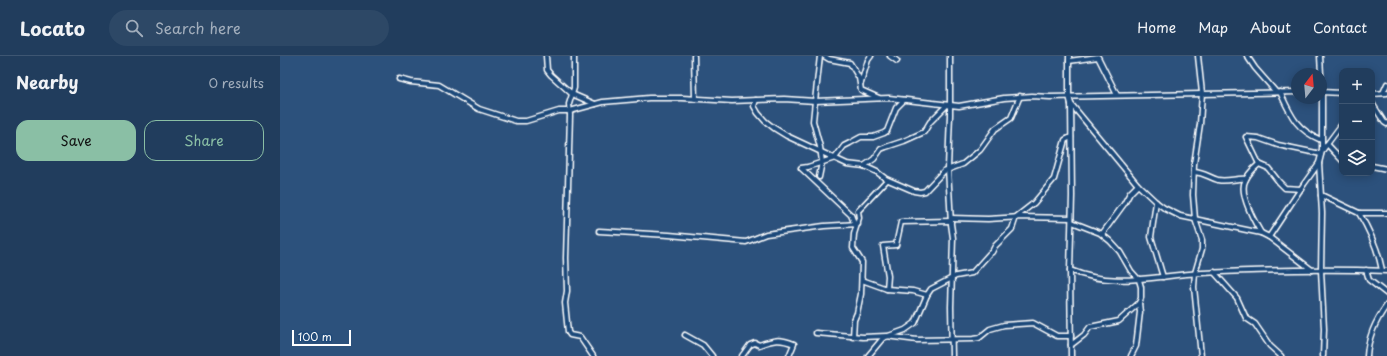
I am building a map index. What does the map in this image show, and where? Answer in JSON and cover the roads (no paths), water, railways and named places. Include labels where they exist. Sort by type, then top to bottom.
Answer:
[{"type":"street","points":[[546,56],[547,70],[572,94],[596,104]]},
{"type":"street","points":[[574,56],[574,88],[569,104],[566,258],[567,291],[565,303],[568,332],[570,335],[583,339],[594,356]]},
{"type":"street","points":[[694,56],[695,99]]},
{"type":"street","points":[[819,177],[822,162],[821,151],[813,122],[820,56]]},
{"type":"street","points":[[824,56],[829,59],[850,63],[859,78],[859,86],[862,91],[880,98],[959,106],[1020,96],[1050,98],[1069,96],[1291,92]]},
{"type":"street","points":[[859,86],[868,60],[871,56]]},
{"type":"street","points":[[890,56],[897,62]]},
{"type":"street","points":[[950,56],[948,168],[953,238],[951,279],[952,356]]},
{"type":"street","points":[[951,61],[954,56]]},
{"type":"street","points":[[1069,56],[1072,196],[1070,270],[1071,356]]},
{"type":"street","points":[[1198,56],[1202,93],[1193,195],[1194,219],[1202,240],[1202,249],[1196,273],[1195,303],[1201,356]]},
{"type":"street","points":[[1247,56],[1255,68],[1278,92],[1294,120],[1311,135],[1321,140]]},
{"type":"street","points":[[1320,56],[1320,68]]},
{"type":"street","points":[[1069,61],[1098,57],[1117,95]]},
{"type":"street","points":[[399,79],[439,85],[479,109],[516,121],[532,120],[559,111],[570,111],[613,100],[649,98],[756,100],[784,99],[815,101],[871,100],[880,98]]},
{"type":"street","points":[[1375,94],[1385,93],[1387,84]]},
{"type":"street","points":[[1327,92],[1339,93]]},
{"type":"street","points":[[756,100],[754,106],[758,113],[774,128],[787,136],[847,164],[864,166],[877,172],[887,180],[914,191],[922,192],[948,168],[963,164],[980,150],[995,129],[1011,118],[1020,96]]},
{"type":"street","points":[[857,224],[851,215],[801,168],[835,158],[844,146],[861,137],[873,137],[884,133],[887,130],[896,108],[904,100]]},
{"type":"street","points":[[1071,104],[1138,185],[1164,208],[1180,216],[1261,233],[1269,237],[1312,270]]},
{"type":"street","points":[[1321,104],[1321,153],[1319,163],[1324,356]]},
{"type":"street","points":[[1373,104],[1384,122],[1387,124]]},
{"type":"street","points":[[864,166],[874,159],[881,149],[924,132],[930,122],[948,105]]},
{"type":"street","points":[[1321,153],[1339,128]]},
{"type":"street","points":[[868,356],[886,336],[905,330],[913,325],[927,294],[935,286],[959,275],[969,274],[975,270],[992,252],[995,246],[1012,230],[1016,217],[1034,203],[1054,179],[1065,140],[1071,137]]},
{"type":"street","points":[[1300,189],[1286,188],[1268,168],[1259,164],[1246,137],[1258,138],[1278,146],[1321,153]]},
{"type":"street","points":[[1327,144],[1339,157]]},
{"type":"street","points":[[1269,237],[1319,163]]},
{"type":"street","points":[[1259,164],[1246,179],[1244,185],[1245,195],[1252,216],[1261,233]]},
{"type":"street","points":[[1375,167],[1387,169]]},
{"type":"street","points":[[1194,172],[1205,174],[1217,180],[1238,178],[1246,179]]},
{"type":"street","points":[[853,337],[854,320],[857,313],[862,280],[862,262],[852,248],[854,234],[859,218],[858,211],[887,180]]},
{"type":"street","points":[[1102,234],[1124,204],[1130,192],[1138,185]]},
{"type":"street","points":[[1321,195],[1359,213],[1387,213]]},
{"type":"street","points":[[1156,202],[1151,237],[1163,277]]},
{"type":"street","points":[[1070,270],[1089,277],[1107,280],[1139,280],[1214,272],[1385,270],[1375,244],[1359,213]]},
{"type":"street","points":[[886,288],[888,276],[883,246],[896,245],[900,222],[1016,217],[1071,220],[1102,234],[1110,241],[1120,252],[1131,271],[1139,280],[1141,287],[1141,298],[1139,303],[1140,312],[1138,332],[1136,346],[1131,356]]},
{"type":"street","points":[[599,231],[669,235],[746,242],[766,234],[824,226],[857,224]]},
{"type":"street","points":[[1366,270],[1369,280],[1387,294]]},
{"type":"street","points":[[1214,272],[1237,298],[1246,318],[1255,324],[1270,346],[1281,356]]},
{"type":"street","points":[[862,280],[886,288],[927,294]]},
{"type":"street","points":[[1071,345],[1084,335],[1090,327],[1119,321],[1139,303]]},
{"type":"street","points":[[1367,356],[1375,325],[1387,306]]},
{"type":"street","points":[[816,334],[853,337],[886,336],[917,340],[976,339],[990,329],[1004,325],[1033,323],[1058,336],[1071,336]]},
{"type":"street","points":[[686,335],[703,345],[712,356]]},
{"type":"street","points":[[742,356],[750,345],[755,343],[759,345],[777,340],[785,340],[794,344],[790,356]]}]
